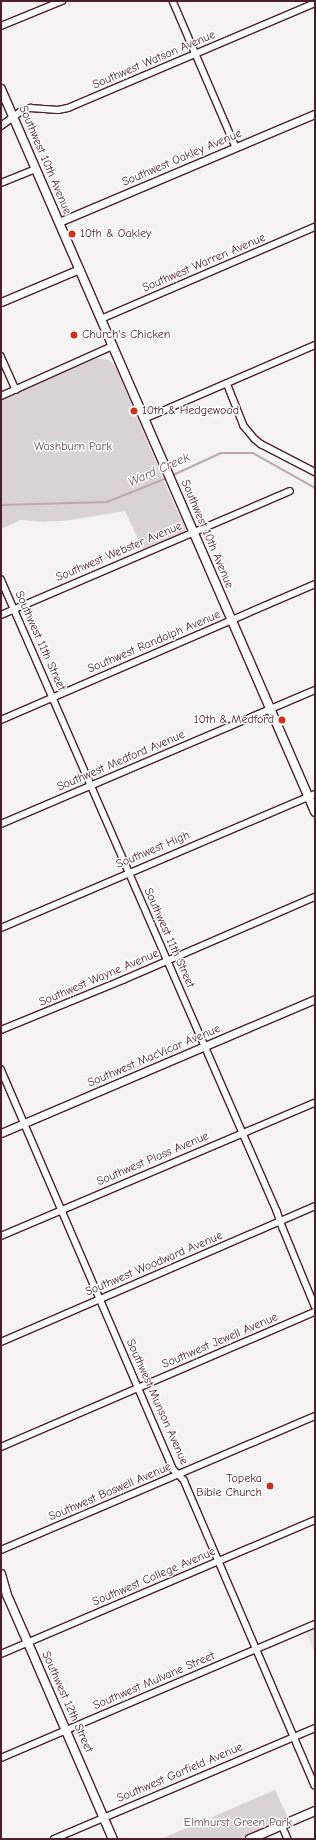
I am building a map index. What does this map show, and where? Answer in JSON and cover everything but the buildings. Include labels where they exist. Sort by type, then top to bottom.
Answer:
[{"type":"main road","name":"Southwest 10th Avenue","points":[[1,89],[165,466],[192,532],[270,709],[312,796],[315,812]]},
{"type":"main road","name":"Southwest 12th Street","points":[[1,1574],[7,1595],[113,1839]]},
{"type":"main road","points":[[250,1839],[315,1811]]},
{"type":"street","points":[[1,26],[62,1]]},
{"type":"street","points":[[173,1],[236,147]]},
{"type":"street","name":"Southwest Watson Avenue","points":[[1,126],[30,108],[58,110],[68,108],[315,3]]},
{"type":"street","name":"Southwest Oakley Avenue","points":[[59,222],[315,114]]},
{"type":"street","points":[[1,182],[35,169]]},
{"type":"street","name":"Southwest Warren Avenue","points":[[101,318],[315,228]]},
{"type":"street","points":[[1,302],[79,269]]},
{"type":"street","points":[[144,419],[315,345]]},
{"type":"street","points":[[1,396],[113,346]]},
{"type":"street","points":[[1,356],[16,390]]},
{"type":"street","points":[[227,383],[244,426],[255,439],[261,444],[315,472]]},
{"type":"street","name":"Southwest Webster Avenue","points":[[1,615],[290,490]]},
{"type":"street","name":"Southwest 11th Street","points":[[1,579],[243,1133],[315,1306]]},
{"type":"street","name":"Southwest Randolph Avenue","points":[[1,720],[315,584]]},
{"type":"street","name":"Southwest Medford Avenue","points":[[1,824],[315,690]]},
{"type":"street","name":"Southwest High","points":[[1,928],[312,796]]},
{"type":"street","name":"Southwest Wayne Avenue","points":[[1,1030],[168,961],[315,897]]},
{"type":"street","name":"Southwest MacVicar Avenue","points":[[1,1133],[315,999]]},
{"type":"street","name":"Southwest Munson Avenue","points":[[1,1069],[23,1124],[173,1469],[184,1480],[315,1785]]},
{"type":"street","name":"Southwest Plass Avenue","points":[[1,1236],[315,1103]]},
{"type":"street","name":"Southwest Woodward Avenue","points":[[1,1342],[315,1206]]},
{"type":"street","name":"Southwest Jewell Avenue","points":[[1,1447],[315,1312]]},
{"type":"street","name":"Southwest Boswell Avenue","points":[[1,1550],[315,1416]]},
{"type":"street","name":"Southwest College Avenue","points":[[1,1654],[315,1520]]},
{"type":"street","name":"Southwest Mulvane Street","points":[[1,1758],[315,1624]]},
{"type":"street","name":"Southwest Garfield Avenue","points":[[54,1839],[315,1728]]},
{"type":"street","points":[[282,1825],[288,1839]]},
{"type":"shaded area","points":[[315,1628],[315,1653],[306,1632]]},
{"type":"green space","name":"Washburn Park","points":[[97,358],[109,360],[116,367],[169,493],[186,529],[182,533],[143,549],[125,511],[71,520],[43,522],[21,520],[1,529],[1,399]]},
{"type":"green space","name":"Elmhurst Green Park","points":[[275,1790],[288,1818],[239,1839],[161,1839]]},
{"type":"waterway","name":"Ward Creek","points":[[171,476],[221,453],[253,453],[315,488]]},
{"type":"waterway","name":"Ward Creek","points":[[1,505],[107,502],[167,478]]},
{"type":"place","name":"10th & Oakley","points":[[72,234]]},
{"type":"place","name":"Church's Chicken","points":[[74,335]]},
{"type":"place","name":"10th & Hedgewood","points":[[134,411]]},
{"type":"place","name":"10th & Medford","points":[[282,720]]},
{"type":"place","name":"Topeka Bible Church","points":[[270,1486]]}]
